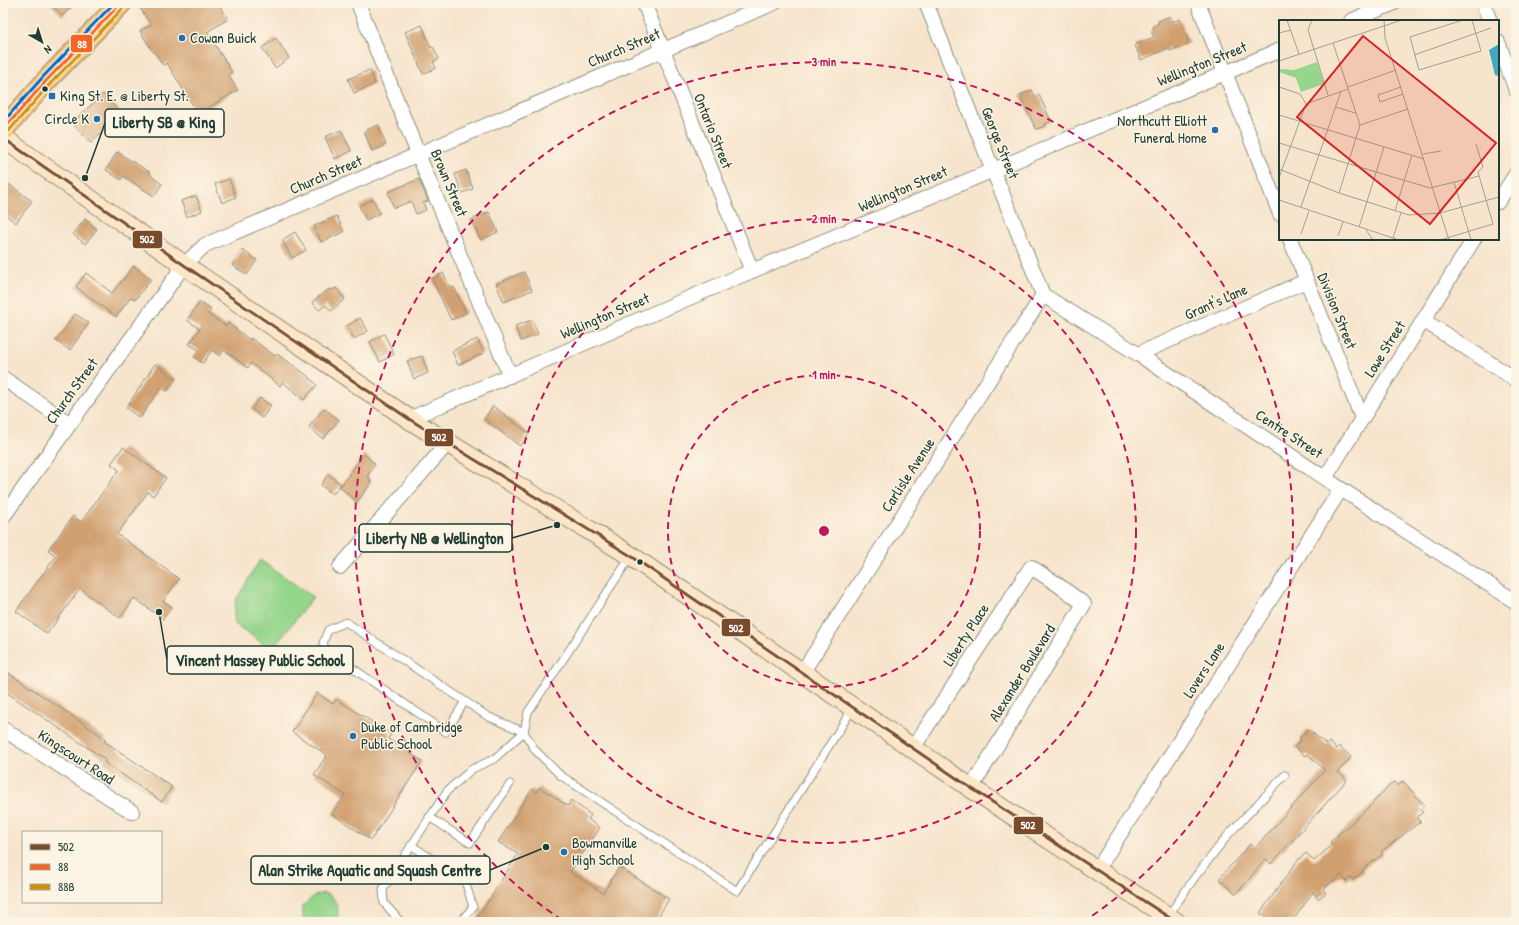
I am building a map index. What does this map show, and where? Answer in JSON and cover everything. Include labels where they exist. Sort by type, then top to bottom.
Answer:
[{"type":"main road","points":[[3,130],[46,81],[121,3]]},
{"type":"main road","points":[[3,138],[184,265],[409,419],[447,444],[631,556],[971,788],[1172,919]]},
{"type":"street","name":"Brown Street","points":[[358,3],[418,154],[510,376]]},
{"type":"street","name":"Ontario Street","points":[[644,3],[752,272]]},
{"type":"street","name":"Church Street","points":[[3,517],[184,265],[205,244],[774,3]]},
{"type":"street","name":"George Street","points":[[926,3],[992,170],[1044,295]]},
{"type":"street","points":[[1198,3],[1279,211]]},
{"type":"street","points":[[1353,20],[1394,3]]},
{"type":"street","points":[[1483,3],[1490,20]]},
{"type":"street","points":[[1499,45],[1516,90]]},
{"type":"street","name":"Wellington Street","points":[[409,419],[992,170],[1224,72],[1279,50]]},
{"type":"street","points":[[1499,200],[1516,174]]},
{"type":"street","name":"Division Street","points":[[1290,240],[1362,418]]},
{"type":"street","name":"Lowe Street","points":[[1325,478],[1473,240]]},
{"type":"street","name":"Grant's Lane","points":[[1138,354],[1306,281]]},
{"type":"street","name":"Centre Street","points":[[1044,295],[1138,354],[1516,602]]},
{"type":"street","name":"Carlisle Avenue","points":[[802,673],[1044,295]]},
{"type":"street","points":[[1423,320],[1516,380]]},
{"type":"street","points":[[3,378],[70,424]]},
{"type":"street","points":[[340,567],[447,444]]},
{"type":"street","name":"Lovers Lane","points":[[1096,870],[1341,488]]},
{"type":"street","name":"Liberty Place","points":[[913,748],[1031,568],[1057,584]]},
{"type":"street","name":"Alexander Boulevard","points":[[971,788],[1084,604],[1057,584]]},
{"type":"street","name":"Kingscourt Road","points":[[3,729],[132,812]]},
{"type":"lane","points":[[402,922],[384,903],[383,889],[447,791],[472,769],[494,759],[524,732],[528,712],[631,556]]},
{"type":"lane","points":[[465,701],[446,732],[326,650],[323,643],[328,630],[346,622],[465,701],[487,716],[524,732],[535,750],[560,775],[737,890],[853,708]]},
{"type":"lane","points":[[1172,919],[1195,877],[1228,835],[1285,775]]},
{"type":"lane","points":[[429,818],[470,843],[510,784]]},
{"type":"lane","points":[[411,845],[465,881],[473,907],[460,922]]},
{"type":"green space","points":[[260,560],[313,597],[272,650],[235,624],[234,613],[236,600]]},
{"type":"green space","points":[[323,893],[331,896],[336,903],[338,910],[337,919],[335,922],[306,922],[303,919],[303,906],[312,897]]},
{"type":"building","points":[[50,3],[76,3],[62,16]]},
{"type":"building","points":[[148,3],[218,3],[228,19],[207,32],[232,72],[228,75],[238,90],[198,114],[167,63],[163,65],[140,31],[151,25],[140,8]]},
{"type":"building","points":[[1170,16],[1172,22],[1180,19],[1189,43],[1170,51],[1169,48],[1141,60],[1135,45],[1154,37],[1151,31],[1154,29],[1153,26],[1159,23],[1158,21]]},
{"type":"building","points":[[422,25],[431,48],[433,47],[439,59],[433,62],[436,68],[423,74],[405,32]]},
{"type":"building","points":[[276,38],[289,58],[275,68],[262,48]]},
{"type":"building","points":[[370,70],[375,84],[354,93],[348,79]]},
{"type":"building","points":[[1032,90],[1035,96],[1039,95],[1051,121],[1045,124],[1046,126],[1036,129],[1020,95]]},
{"type":"building","name":"Circle K","points":[[103,94],[122,114],[91,143],[72,123]]},
{"type":"building","points":[[378,125],[386,145],[372,151],[364,131]]},
{"type":"building","points":[[341,130],[351,151],[335,159],[325,137]]},
{"type":"building","points":[[117,152],[151,173],[150,175],[162,184],[154,196],[123,176],[121,180],[106,170]]},
{"type":"building","points":[[466,170],[473,189],[462,193],[455,174]]},
{"type":"building","points":[[229,179],[236,197],[222,203],[215,184]]},
{"type":"building","points":[[419,179],[428,201],[423,203],[426,210],[416,214],[411,201],[394,208],[388,192]]},
{"type":"building","points":[[3,180],[32,201],[16,223],[3,213]]},
{"type":"building","points":[[196,196],[202,211],[187,217],[181,201]]},
{"type":"building","points":[[373,199],[380,213],[366,220],[359,206]]},
{"type":"building","points":[[489,212],[498,232],[481,240],[471,220]]},
{"type":"building","points":[[337,216],[344,232],[321,242],[314,226]]},
{"type":"building","points":[[85,219],[97,229],[85,244],[73,234]]},
{"type":"building","points":[[295,232],[306,250],[292,258],[282,240]]},
{"type":"building","points":[[242,250],[257,260],[247,275],[232,265]]},
{"type":"building","points":[[134,266],[151,279],[135,300],[131,297],[116,317],[76,287],[86,273],[112,293]]},
{"type":"building","points":[[524,272],[532,290],[504,302],[496,284]]},
{"type":"building","points":[[443,273],[451,289],[454,287],[466,313],[451,320],[432,279]]},
{"type":"building","points":[[336,288],[345,299],[331,311],[326,305],[319,310],[312,302],[329,289],[330,291]]},
{"type":"building","points":[[200,302],[211,310],[208,314],[226,326],[228,323],[250,340],[251,338],[275,356],[277,354],[304,373],[317,385],[304,400],[283,382],[280,386],[251,363],[248,368],[224,350],[220,356],[212,350],[203,363],[194,357],[199,350],[189,344],[200,329],[187,320]]},
{"type":"building","points":[[75,314],[89,323],[70,350],[56,341]]},
{"type":"building","points":[[360,318],[368,331],[354,339],[347,326]]},
{"type":"building","points":[[532,320],[538,334],[521,341],[515,326]]},
{"type":"building","points":[[384,334],[394,354],[380,362],[370,342]]},
{"type":"building","points":[[477,339],[484,353],[458,365],[452,351]]},
{"type":"building","points":[[422,356],[428,373],[414,379],[407,361]]},
{"type":"building","points":[[155,364],[176,379],[167,391],[161,387],[140,418],[126,408]]},
{"type":"building","points":[[260,398],[271,406],[262,418],[251,409]]},
{"type":"building","points":[[493,406],[529,433],[520,446],[484,419]]},
{"type":"building","points":[[324,408],[339,420],[323,439],[309,427]]},
{"type":"building","points":[[123,447],[166,478],[153,496],[148,492],[117,534],[179,579],[163,601],[172,607],[163,619],[134,598],[120,618],[80,589],[47,634],[16,611],[56,556],[48,550],[73,516],[81,522],[119,470],[111,464]]},
{"type":"building","points":[[364,454],[375,464],[368,475],[371,483],[357,502],[340,487]]},
{"type":"building","points":[[328,474],[341,484],[333,494],[321,485]]},
{"type":"building","points":[[3,669],[106,739],[104,741],[172,787],[162,802],[104,762],[106,760],[3,690]]},
{"type":"building","points":[[317,693],[333,704],[336,699],[391,734],[388,739],[422,761],[371,840],[332,814],[345,795],[314,775],[327,755],[292,732]]},
{"type":"building","points":[[1308,729],[1327,745],[1329,742],[1337,749],[1339,746],[1351,757],[1338,772],[1347,780],[1271,864],[1266,859],[1236,894],[1219,879],[1250,844],[1255,848],[1325,770],[1307,754],[1305,756],[1295,747],[1301,740],[1299,739]]},
{"type":"building","points":[[1403,781],[1424,805],[1420,809],[1423,812],[1417,817],[1421,821],[1381,852],[1383,854],[1362,870],[1364,871],[1353,880],[1351,877],[1346,881],[1341,875],[1323,889],[1326,893],[1318,899],[1313,892],[1292,922],[1273,922],[1260,913],[1298,860],[1306,853],[1314,861],[1332,845],[1330,842],[1394,782],[1398,786]]},
{"type":"building","points":[[539,787],[568,806],[571,800],[591,815],[588,819],[600,828],[570,872],[603,893],[619,867],[669,899],[655,922],[475,922],[518,854],[498,842],[532,789],[537,792]]},
{"type":"transit line","points":[[3,122],[42,78],[114,3]]},
{"type":"transit line","name":"88","points":[[3,130],[46,81],[121,3]]},
{"type":"transit line","name":"88B","points":[[7,133],[50,84],[125,6]]},
{"type":"transit line","name":"502","points":[[3,138],[184,265],[409,419],[631,556],[971,788],[1176,922]]},
{"type":"place","name":"Cowan Buick","points":[[182,38]]},
{"type":"place","name":"King St. E. @ Liberty St.","points":[[52,96]]},
{"type":"place","name":"Circle K","points":[[97,119]]},
{"type":"place","name":"Northcutt Elliott Funeral Home","points":[[1215,130]]},
{"type":"place","name":"Liberty SB @ King","points":[[85,178]]},
{"type":"place","name":"Liberty NB @ Wellington","points":[[557,525]]},
{"type":"place","name":"Vincent Massey Public School","points":[[159,612]]},
{"type":"place","name":"Duke of Cambridge Public School","points":[[353,736]]},
{"type":"place","name":"Alan Strike Aquatic and Squash Centre","points":[[546,847]]},
{"type":"place","name":"Bowmanville High School","points":[[564,852]]}]
